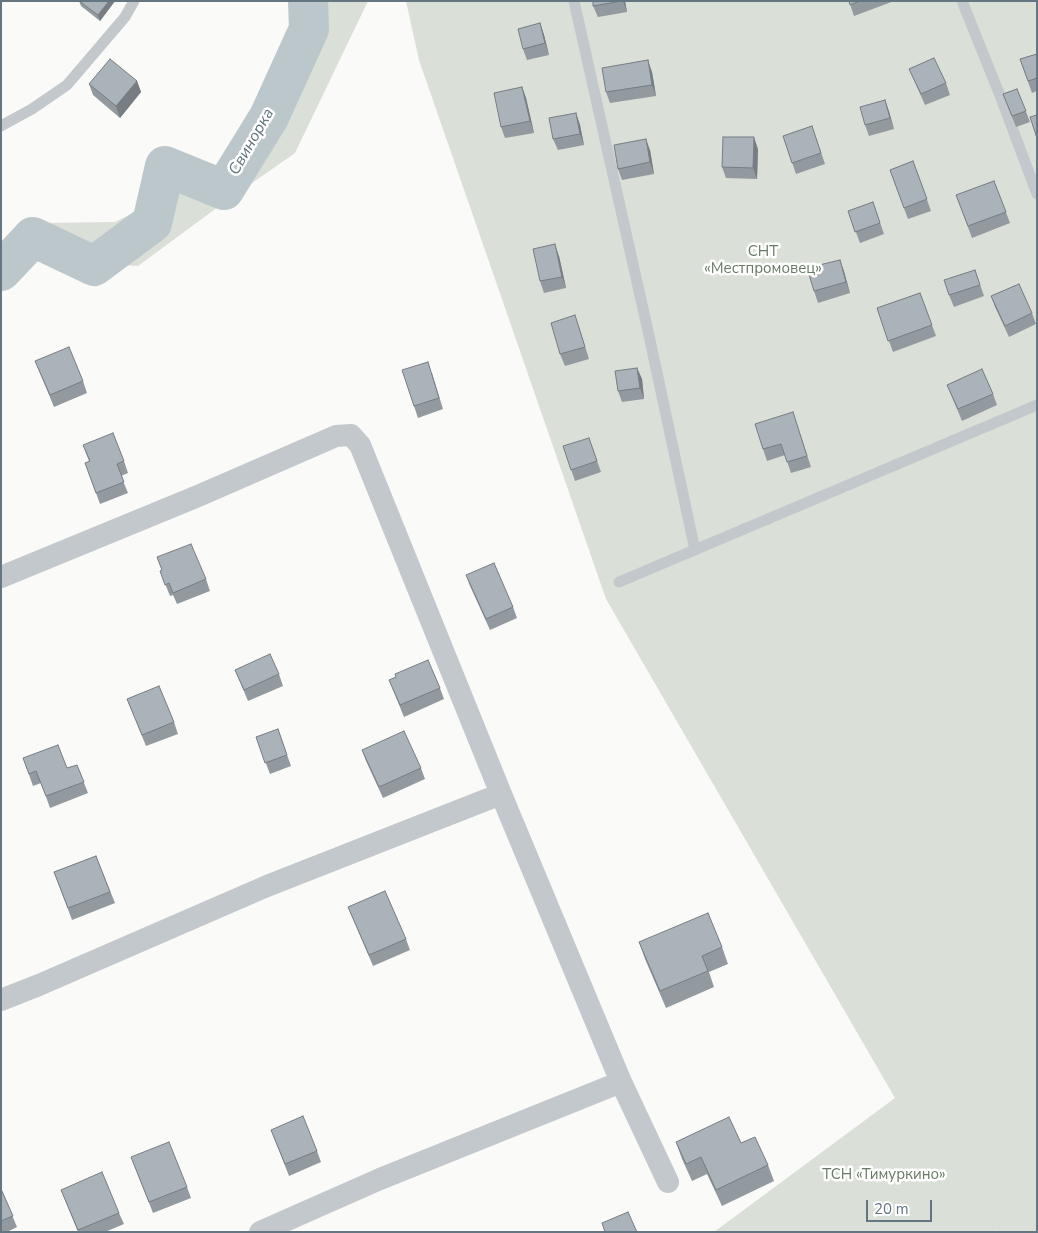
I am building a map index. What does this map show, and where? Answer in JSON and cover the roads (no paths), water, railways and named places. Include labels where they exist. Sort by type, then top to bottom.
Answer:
[{"type":"street","points":[[1,577],[198,496],[336,436],[351,435],[360,445],[501,794],[621,1082],[668,1182]]},
{"type":"street","points":[[1,1000],[40,985],[267,886],[501,794]]},
{"type":"street","points":[[260,1232],[380,1179],[621,1082]]},
{"type":"lane","points":[[1,126],[32,109],[68,85],[124,17],[134,1]]},
{"type":"lane","points":[[574,1],[695,550]]},
{"type":"lane","points":[[962,1],[1037,194]]},
{"type":"lane","points":[[619,582],[1037,405]]},
{"type":"waterway","name":"Свинорка","points":[[1,271],[33,237],[94,266],[152,223],[165,166],[224,190],[269,117],[309,29],[308,1]]},
{"type":"park label","name":"СНТ «Местпромовец»","points":[[763,260]]},
{"type":"park label","name":"ТСН «Тимуркино»","points":[[884,1175]]}]
